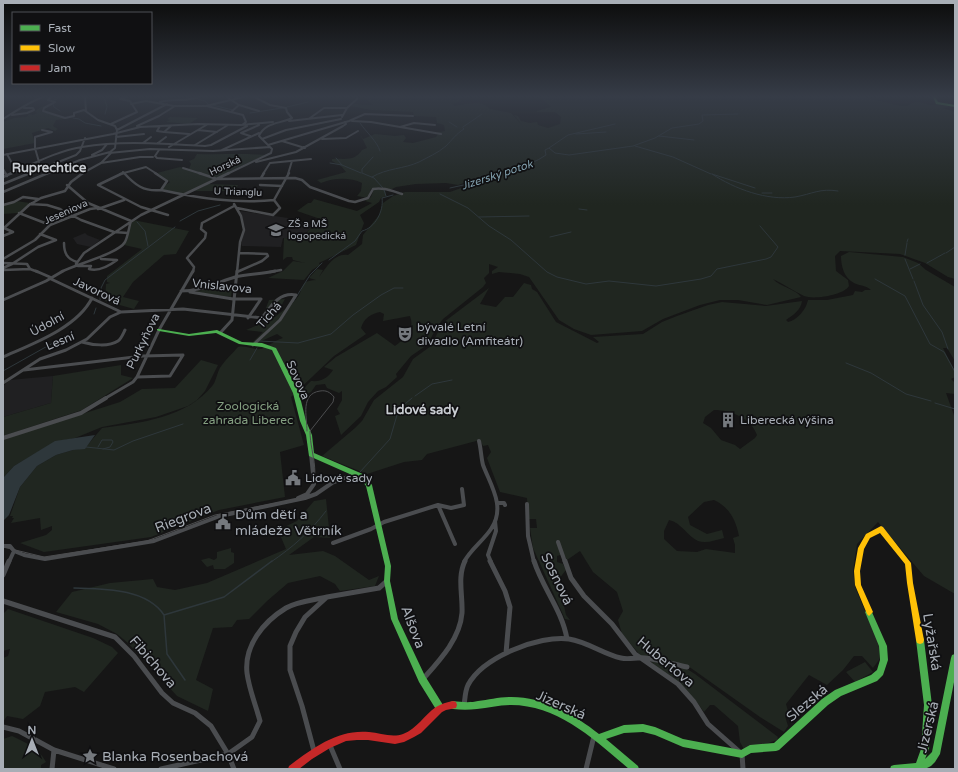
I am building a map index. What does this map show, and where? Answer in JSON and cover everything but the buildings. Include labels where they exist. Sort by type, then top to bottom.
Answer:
[{"type":"street","points":[[39,162],[35,148],[35,137],[49,133]]},
{"type":"street","points":[[3,154],[112,133]]},
{"type":"street","points":[[65,191],[70,182],[100,163],[113,151],[115,148],[116,133]]},
{"type":"street","points":[[177,133],[190,134]]},
{"type":"street","points":[[196,145],[215,133]]},
{"type":"street","points":[[3,177],[68,150],[81,147],[115,143],[211,145],[234,133]]},
{"type":"street","points":[[241,133],[251,136]]},
{"type":"street","points":[[221,150],[259,133]]},
{"type":"street","points":[[259,133],[262,139],[272,149],[272,152],[281,157]]},
{"type":"street","points":[[262,139],[279,133]]},
{"type":"street","points":[[102,154],[139,150],[221,150],[269,146],[281,140],[304,133]]},
{"type":"street","points":[[250,164],[281,157],[305,148],[331,133]]},
{"type":"street","points":[[321,139],[346,138],[355,133]]},
{"type":"street","points":[[435,133],[441,134]]},
{"type":"street","points":[[116,138],[144,134]]},
{"type":"street","points":[[169,147],[190,134]]},
{"type":"street","points":[[143,143],[151,137]]},
{"type":"street","points":[[158,144],[166,137]]},
{"type":"street","points":[[3,184],[76,155],[85,138]]},
{"type":"street","points":[[281,140],[305,148]]},
{"type":"street","points":[[3,192],[87,158],[102,150],[107,144]]},
{"type":"street","points":[[154,157],[159,150]]},
{"type":"street","points":[[87,158],[113,151]]},
{"type":"street","name":"Horská","points":[[77,263],[84,253],[114,232],[150,210],[250,164],[272,152]]},
{"type":"street","points":[[7,154],[13,166],[20,170]]},
{"type":"street","points":[[100,163],[110,163],[136,157],[182,160]]},
{"type":"street","points":[[261,178],[270,163],[311,159]]},
{"type":"street","points":[[274,200],[287,178],[292,161]]},
{"type":"street","points":[[27,167],[38,170]]},
{"type":"street","points":[[161,190],[167,181],[148,167],[140,167],[123,172],[98,185],[124,200],[168,215]]},
{"type":"street","points":[[183,168],[217,179],[287,178],[302,180],[310,187],[352,202],[367,199],[370,197],[373,189],[383,188],[401,193]]},
{"type":"street","points":[[3,169],[7,176]]},
{"type":"street","name":"U Trianglu","points":[[123,172],[135,184],[145,191],[151,192],[161,190],[182,195],[234,201],[274,200],[280,208],[273,215],[240,210],[235,207]]},
{"type":"street","points":[[68,185],[97,209],[131,221]]},
{"type":"street","points":[[260,185],[282,186]]},
{"type":"street","points":[[3,236],[13,232],[4,228],[30,204],[38,199],[71,189]]},
{"type":"street","points":[[3,205],[14,202],[23,197],[38,199]]},
{"type":"street","name":"Jeseniova","points":[[3,259],[35,240],[50,226],[90,209],[97,209],[124,200]]},
{"type":"street","points":[[159,330],[190,335],[207,331],[221,332],[232,320],[239,253],[244,230],[241,216],[235,207],[234,201]]},
{"type":"street","points":[[30,204],[47,205],[114,232],[128,233]]},
{"type":"street","name":"Purkyňova","points":[[3,438],[81,413],[133,382],[170,309],[194,267],[187,258],[205,238],[206,233],[201,229],[202,223],[235,207]]},
{"type":"street","points":[[20,213],[50,226]]},
{"type":"street","name":"Horská","points":[[3,300],[51,278],[77,263],[104,256],[116,251],[123,245],[131,221]]},
{"type":"street","points":[[3,269],[38,247],[56,240],[40,234]]},
{"type":"street","points":[[64,243],[64,250],[67,256],[72,261],[77,263]]},
{"type":"street","points":[[237,272],[262,261],[268,256],[267,254],[239,253]]},
{"type":"street","name":"Horská","points":[[67,269],[105,258],[117,259],[109,266],[95,271],[89,269],[91,266],[83,265]]},
{"type":"street","points":[[3,263],[12,264]]},
{"type":"street","name":"Javorová","points":[[12,264],[27,264],[30,269],[121,312],[183,309],[248,318]]},
{"type":"street","points":[[3,269],[30,269]]},
{"type":"street","points":[[181,291],[192,291],[209,287],[236,277],[264,274],[281,270]]},
{"type":"street","name":"Vnislavova","points":[[181,291],[233,299],[261,298],[248,318]]},
{"type":"street","name":"Tichá","points":[[248,318],[262,318],[278,298],[285,294],[296,295],[280,320],[253,345]]},
{"type":"street","name":"Údolní","points":[[3,357],[59,330],[88,308],[92,298]]},
{"type":"street","name":"Lesní","points":[[3,383],[40,359],[66,350],[87,339],[110,317],[121,312]]},
{"type":"street","points":[[82,342],[89,344],[117,342],[125,330]]},
{"type":"street","name":"Sovova","points":[[221,332],[229,338],[239,342],[268,346],[274,349],[296,393],[303,421],[309,435],[311,454]]},
{"type":"street","points":[[24,370],[147,354],[183,355],[170,376],[136,377]]},
{"type":"street","points":[[422,679],[442,656],[459,626],[462,607],[461,572],[467,557],[484,539],[495,521],[498,510],[497,503],[480,456],[479,442]]},
{"type":"street","points":[[311,454],[355,474]]},
{"type":"street","points":[[292,501],[307,494],[313,487],[314,479],[311,454]]},
{"type":"street","name":"Alšova","points":[[355,474],[363,477],[369,485],[388,566],[387,581],[395,620],[422,679],[440,708]]},
{"type":"street","name":"Riegrova","points":[[3,546],[10,546],[14,551],[34,558],[45,559],[141,544],[170,536],[220,516],[309,497],[332,483],[355,474]]},
{"type":"street","points":[[333,543],[379,525],[438,505],[451,508],[464,505],[462,489]]},
{"type":"street","points":[[497,503],[505,503]]},
{"type":"street","name":"Sosnová","points":[[527,504],[529,545],[544,585],[561,613],[567,639]]},
{"type":"street","points":[[438,505],[456,544]]},
{"type":"street","points":[[495,521],[496,531],[488,555],[505,591],[510,607],[506,653]]},
{"type":"street","name":"Slezská","points":[[597,736],[624,729],[643,728],[655,731],[683,743],[742,754],[750,749],[776,747],[825,702],[838,693],[874,678],[880,672],[884,660],[883,646],[858,585],[857,571],[862,548],[868,536],[881,528]]},
{"type":"street","name":"Lyžařská","points":[[881,528],[908,563],[910,583],[920,635],[928,705],[925,749],[918,768]]},
{"type":"street","name":"Hubertova","points":[[558,542],[571,578],[578,589],[612,624],[636,654],[678,684],[694,702],[708,724],[742,754]]},
{"type":"street","points":[[3,575],[14,551]]},
{"type":"street","points":[[161,769],[228,754],[252,737],[259,726],[260,720],[247,672],[249,650],[262,628],[274,617],[286,608],[301,602],[379,588],[387,581]]},
{"type":"street","points":[[314,752],[302,706],[290,670],[290,646],[305,617],[327,597]]},
{"type":"street","name":"Fibichova","points":[[3,600],[115,637],[134,656],[162,693],[173,703],[195,713],[211,726],[228,754],[234,769]]},
{"type":"street","points":[[464,707],[467,686],[484,668],[506,653],[539,643],[567,639],[594,646],[613,655],[628,659],[642,658],[687,667]]},
{"type":"street","name":"Jizerská","points":[[894,769],[927,767],[936,754],[955,658]]},
{"type":"street","name":"Jizerská","points":[[440,708],[507,702],[529,703],[565,717],[597,736],[635,769]]},
{"type":"street","points":[[292,769],[314,752],[329,743],[344,737],[358,735],[391,740],[412,735],[424,726],[440,708]]},
{"type":"street","points":[[3,727],[19,731],[54,750],[114,769]]},
{"type":"street","points":[[586,769],[597,736]]},
{"type":"street","points":[[329,743],[340,769]]},
{"type":"street","points":[[52,769],[54,750]]},
{"type":"street","points":[[742,754],[743,769]]},
{"type":"shaded area","name":"ZŠ a MŠ logopedická","points":[[240,211],[288,218],[313,226],[297,239],[283,238],[281,247],[242,246],[241,244],[245,228]]},
{"type":"shaded area","points":[[85,233],[100,240],[91,247],[77,244],[73,238]]},
{"type":"shaded area","points":[[53,376],[51,403],[3,417],[3,386],[10,380]]},
{"type":"shaded area","points":[[95,435],[85,449],[73,450],[56,455],[37,466],[20,487],[9,515],[3,521],[3,478],[14,466],[55,441]]},
{"type":"green space","points":[[3,133],[32,133],[35,143],[3,149]]},
{"type":"green space","name":"Zoologická zahrada Liberec","points":[[435,133],[955,133],[955,279],[948,277],[925,263],[900,254],[840,251],[835,256],[836,271],[848,280],[849,286],[841,292],[828,296],[809,297],[804,296],[773,279],[796,292],[801,297],[767,305],[738,300],[720,300],[700,305],[663,319],[642,331],[591,335],[574,329],[559,320],[529,277],[520,274],[499,272],[492,274],[492,271],[498,267],[489,264],[489,273],[484,278],[486,283],[483,287],[443,319],[427,345],[411,356],[396,374],[397,377],[386,387],[378,391],[368,402],[361,416],[341,435],[335,416],[340,414],[337,409],[342,400],[342,391],[339,393],[327,388],[325,384],[316,385],[311,392],[301,398],[299,393],[311,381],[324,379],[329,375],[333,370],[324,367],[336,357],[377,333],[395,346],[403,340],[410,330],[410,316],[383,321],[384,314],[380,312],[368,317],[361,328],[366,334],[334,356],[291,397],[304,445],[280,452],[285,497],[219,510],[151,537],[44,552],[20,543],[46,535],[52,530],[52,526],[41,530],[40,518],[11,523],[14,518],[12,518],[13,516],[10,516],[20,487],[37,466],[56,455],[85,448],[102,428],[147,421],[176,412],[190,405],[213,385],[220,367],[238,347],[261,349],[283,338],[277,334],[257,343],[253,342],[263,332],[246,330],[260,324],[269,300],[285,299],[275,317],[295,301],[304,283],[316,280],[309,278],[317,269],[323,270],[319,277],[335,258],[348,255],[362,244],[363,235],[379,215],[383,203],[393,196],[405,192],[450,192],[464,187],[481,184],[475,179],[458,185],[446,183],[416,184],[396,187],[390,190],[376,187],[371,189],[368,198],[357,196],[361,191],[362,183],[357,181],[342,179],[321,183],[317,180],[346,172],[341,166],[332,161],[332,159],[352,158],[367,148],[360,134],[363,139],[375,134],[395,136],[404,135],[406,138],[403,142],[413,143],[436,137],[438,134]]},
{"type":"green space","points":[[197,154],[265,155],[183,194],[163,190],[163,187],[170,182],[157,173],[180,167],[189,169],[191,164],[189,161],[194,159]]},
{"type":"green space","points":[[208,184],[238,185],[235,191],[194,191]]},
{"type":"green space","points":[[374,189],[385,189],[386,196],[381,198],[379,202],[360,215],[364,223],[356,245],[319,263],[320,265],[312,270],[304,280],[268,278],[283,271],[293,261],[305,263],[293,260],[292,257],[287,257],[283,260],[284,238],[297,239],[313,226],[323,227],[329,222],[297,211],[308,203],[311,203],[314,199],[357,211],[372,203],[365,201],[371,197]]},
{"type":"green space","points":[[16,201],[30,203],[18,213],[3,214],[3,205]]},
{"type":"green space","points":[[133,220],[189,231],[176,254],[164,255],[133,282],[123,297],[139,301],[134,309],[105,301],[106,284],[110,283],[107,282],[107,276],[142,249],[124,245]]},
{"type":"green space","points":[[849,252],[903,257],[918,263],[926,270],[955,287],[955,361],[947,348],[943,348],[955,371],[955,377],[951,379],[955,383],[955,394],[946,393],[955,418],[955,594],[924,576],[878,522],[857,544],[853,571],[855,587],[879,644],[879,660],[873,668],[862,656],[854,656],[843,670],[827,685],[809,675],[786,704],[788,711],[785,716],[788,726],[784,732],[760,717],[688,666],[641,656],[622,634],[618,620],[623,611],[617,592],[593,572],[580,551],[567,560],[563,554],[557,556],[557,562],[563,564],[566,570],[555,584],[563,601],[566,615],[570,620],[565,619],[533,548],[530,528],[537,528],[536,519],[528,519],[527,498],[500,492],[487,458],[491,452],[488,445],[483,446],[480,440],[427,454],[422,460],[404,462],[367,474],[322,456],[362,421],[374,400],[403,377],[413,359],[431,346],[444,322],[489,288],[480,304],[496,307],[505,297],[513,297],[524,283],[531,285],[532,289],[537,292],[556,322],[597,343],[599,342],[593,337],[643,334],[662,322],[708,305],[722,302],[766,306],[802,301],[798,310],[786,320],[788,322],[801,314],[808,300],[827,300],[853,295],[855,291],[862,292],[865,290],[871,290],[867,287],[854,283],[845,275],[842,268],[841,256]],"holes":[[[714,410],[720,410],[740,416],[750,424],[757,435],[740,449],[735,445],[721,440],[711,428],[703,423],[705,417]],[[714,500],[724,506],[734,519],[739,536],[733,538],[735,553],[706,549],[697,552],[677,551],[664,539],[664,531],[669,520],[681,527],[694,539],[701,542],[714,541],[724,538],[722,530],[707,534],[690,525],[688,517],[704,502]]]},
{"type":"green space","points":[[211,287],[232,288],[231,297],[196,292]]},
{"type":"green space","points":[[201,360],[218,365],[205,391],[197,400],[188,406],[156,417],[102,427],[75,438],[55,442],[14,466],[3,478],[3,439],[120,402],[142,389],[175,388]]},
{"type":"green space","points":[[121,365],[121,375],[133,378],[82,410],[3,436],[3,417],[51,403],[53,376]]},
{"type":"green space","points":[[326,499],[330,538],[314,537],[289,555],[323,551],[335,556],[369,580],[379,576],[375,586],[340,591],[335,584],[320,576],[288,583],[249,619],[237,620],[232,627],[213,628],[196,680],[213,689],[208,711],[177,696],[128,643],[117,634],[98,624],[56,612],[72,592],[110,583],[153,579],[157,587],[175,590],[207,583],[286,549],[278,530],[297,521],[314,501]]},
{"type":"green space","points":[[231,548],[231,552],[234,553],[234,563],[225,569],[214,569],[213,565],[207,567],[201,560],[209,558],[214,560],[217,558],[217,552]]},
{"type":"green space","points":[[8,609],[93,638],[112,647],[118,653],[84,692],[75,687],[45,692],[40,706],[23,719],[7,716],[3,722],[3,658],[8,656],[10,649],[3,651],[3,614]]},
{"type":"green space","points":[[650,661],[687,669],[778,737],[777,740],[745,751],[740,742],[738,726],[714,705],[710,705],[704,712],[686,691]]},
{"type":"green space","points":[[865,662],[873,672],[855,682],[846,672]]},
{"type":"green space","points":[[12,736],[32,746],[40,753],[46,762],[41,765],[41,769],[3,769],[3,739]]},
{"type":"waterway","points":[[368,133],[379,147],[380,151]]},
{"type":"waterway","points":[[372,177],[419,162],[433,155],[446,146],[459,133]]},
{"type":"waterway","points":[[549,148],[568,135],[576,133]]},
{"type":"waterway","points":[[576,134],[591,133]]},
{"type":"waterway","name":"Jizerský potok","points":[[549,148],[555,153],[569,155],[633,146],[655,138],[663,133]]},
{"type":"waterway","points":[[659,136],[694,140]]},
{"type":"waterway","points":[[635,146],[673,157],[711,174]]},
{"type":"waterway","name":"Jizerský potok","points":[[477,181],[530,164],[546,155],[545,150],[549,148]]},
{"type":"waterway","points":[[373,157],[362,169],[362,173],[374,178],[383,188]]},
{"type":"waterway","points":[[336,158],[342,165]]},
{"type":"waterway","points":[[330,163],[342,165]]},
{"type":"waterway","points":[[342,165],[361,173]]},
{"type":"waterway","points":[[755,188],[712,174],[741,189],[752,193],[773,197],[795,197],[826,190],[838,191]]},
{"type":"waterway","name":"Jizerský potok","points":[[450,188],[468,184]]},
{"type":"waterway","points":[[384,190],[386,196]]},
{"type":"waterway","points":[[762,193],[772,193]]},
{"type":"waterway","points":[[440,194],[468,208],[489,226],[511,240],[547,272],[557,277],[586,284],[609,281],[656,286],[701,279],[711,276],[717,269],[766,259],[771,257],[778,247],[760,226]]},
{"type":"waterway","name":"Jizerský potok","points":[[329,260],[355,241],[362,231],[375,223],[382,208],[382,198],[393,195]]},
{"type":"waterway","points":[[180,221],[198,211],[220,205]]},
{"type":"waterway","points":[[579,209],[587,210]]},
{"type":"waterway","points":[[479,217],[529,216]]},
{"type":"waterway","points":[[137,222],[145,231],[148,246]]},
{"type":"waterway","points":[[100,300],[101,288],[105,280],[175,227]]},
{"type":"waterway","points":[[550,237],[571,232]]},
{"type":"waterway","points":[[905,255],[907,243]]},
{"type":"waterway","points":[[946,253],[955,247]]},
{"type":"waterway","points":[[927,263],[945,253]]},
{"type":"waterway","points":[[905,259],[913,279]]},
{"type":"waterway","name":"Jizerský potok","points":[[293,302],[310,275],[322,263]]},
{"type":"waterway","points":[[910,269],[920,264]]},
{"type":"waterway","points":[[875,279],[905,296],[930,344],[944,352],[955,372]]},
{"type":"waterway","points":[[914,281],[923,305],[942,332],[948,349]]},
{"type":"waterway","points":[[259,341],[298,343],[331,334],[353,315],[381,295],[394,288],[403,288]]},
{"type":"waterway","points":[[94,314],[96,308]]},
{"type":"waterway","points":[[3,371],[60,339]]},
{"type":"waterway","name":"Jizerský potok","points":[[250,360],[257,348]]},
{"type":"waterway","points":[[846,363],[871,373],[906,394],[931,401]]},
{"type":"waterway","points":[[415,396],[432,384],[452,380]]},
{"type":"waterway","points":[[360,472],[390,439],[397,415],[405,404],[412,398]]},
{"type":"waterway","points":[[935,403],[955,409]]},
{"type":"waterway","name":"Jizerský potok","points":[[103,449],[114,450],[133,441],[183,424]]},
{"type":"waterway","points":[[98,447],[102,440],[112,440],[113,442],[110,447],[103,449]]},
{"type":"waterway","name":"Jizerský potok","points":[[86,447],[103,449]]},
{"type":"waterway","points":[[271,562],[301,539],[326,511]]},
{"type":"waterway","points":[[164,615],[224,597],[272,561]]},
{"type":"waterway","points":[[74,588],[110,590],[135,595],[156,606],[164,615]]},
{"type":"waterway","points":[[164,615],[167,654],[185,680]]},
{"type":"tram line","points":[[3,547],[44,557],[147,541],[215,515],[302,498],[309,491],[315,475],[310,431],[333,402],[334,397],[326,391],[314,393],[307,401],[307,431]]},
{"type":"traffic: fast","points":[[159,330],[189,335],[217,331],[241,343],[262,345],[274,349],[296,393],[303,421],[309,435],[311,454],[363,477],[369,485],[388,566],[387,581],[395,619],[422,679],[440,708]]},
{"type":"traffic: fast","points":[[599,738],[624,729],[643,728],[655,731],[683,743],[742,754],[750,749],[776,747],[825,702],[838,693],[874,678],[880,672],[884,660],[883,646],[869,612]]},
{"type":"traffic: fast","points":[[918,768],[925,749],[928,705],[920,640]]},
{"type":"traffic: fast","points":[[894,769],[923,766],[936,754],[955,658]]},
{"type":"traffic: fast","points":[[453,705],[472,706],[514,701],[532,703],[548,708],[580,725],[635,769]]},
{"type":"traffic: slow","points":[[869,612],[858,585],[857,571],[861,548],[868,536],[881,529],[908,563],[920,640]]},
{"type":"traffic: jam","points":[[292,769],[318,750],[336,740],[346,737],[368,736],[395,740],[412,735],[439,710],[445,706],[453,705]]},
{"type":"place","name":"ZŠ a MŠ logopedická","points":[[276,230]]},
{"type":"place","name":"bývalé Letní divadlo (Amfiteátr)","points":[[405,334]]},
{"type":"place","name":"Liberecká výšina","points":[[728,420]]},
{"type":"place","name":"Lidové sady","points":[[293,478]]},
{"type":"place","name":"Dům dětí a mládeže Větrník","points":[[223,522]]},
{"type":"place","name":"Blanka Rosenbachová","points":[[90,756]]},
{"type":"district","name":"Ruprechtice","points":[[49,168]]},
{"type":"district","name":"Lidové sady","points":[[422,410]]}]
